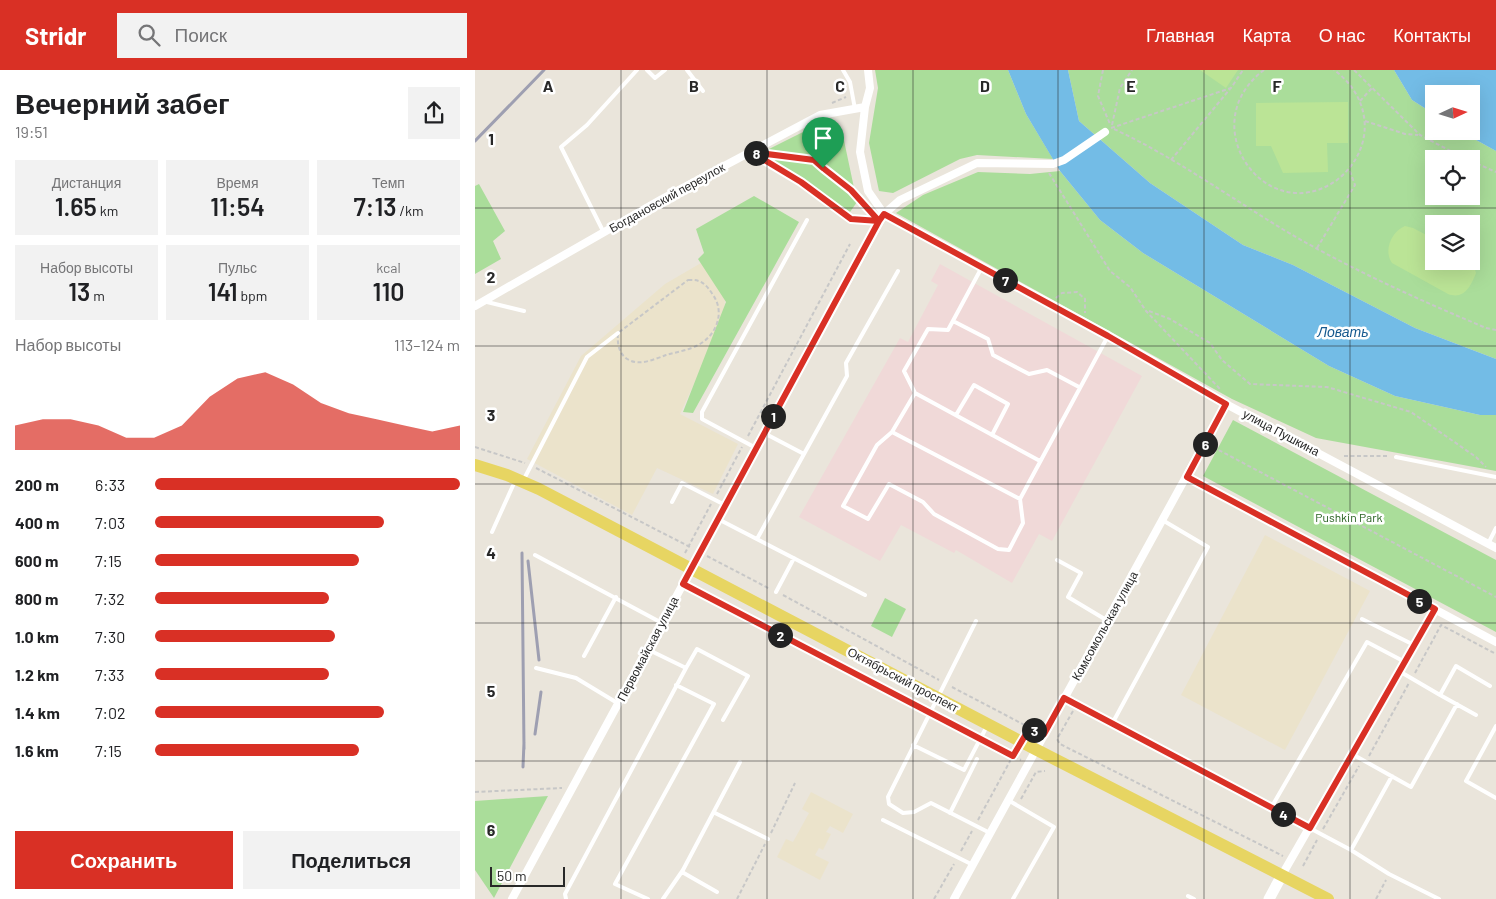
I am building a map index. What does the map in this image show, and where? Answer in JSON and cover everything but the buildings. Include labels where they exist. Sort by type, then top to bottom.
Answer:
[{"type":"main road","name":"Октябрьский проспект","points":[[475,465],[519,480],[680,562],[1021,742],[1328,899]]},
{"type":"street","name":"улица Пушкина","points":[[868,70],[870,88],[865,107],[860,152],[867,192],[884,214],[1108,336],[1226,404],[1496,548]]},
{"type":"street","name":"Богдановский переулок","points":[[475,306],[820,115],[865,107]]},
{"type":"street","name":"Первомайская улица","points":[[512,899],[574,788],[647,649],[884,214],[900,200],[977,163],[1042,166],[1064,160],[1108,130]]},
{"type":"street","name":"Комсомольская улица","points":[[954,899],[1035,749],[1164,521],[1226,404]]},
{"type":"street","points":[[1187,477],[1496,642]]},
{"type":"street","points":[[1269,899],[1435,609]]},
{"type":"lane","points":[[604,233],[561,147],[587,125],[637,70]]},
{"type":"lane","points":[[647,70],[655,78],[665,70]]},
{"type":"lane","points":[[687,70],[703,91]]},
{"type":"lane","points":[[843,70],[850,82],[855,109]]},
{"type":"lane","points":[[756,448],[702,419],[702,412],[807,220]]},
{"type":"lane","points":[[982,268],[948,330],[928,329],[904,371],[915,393],[1040,461]]},
{"type":"lane","points":[[757,539],[847,376],[846,363],[898,271]]},
{"type":"lane","points":[[483,302],[524,311]]},
{"type":"lane","points":[[953,321],[988,339],[993,355],[1029,374],[1047,370],[1079,387]]},
{"type":"lane","points":[[491,532],[519,480],[531,465],[587,357],[618,333]]},
{"type":"lane","points":[[915,393],[892,432],[877,445],[843,506],[868,520],[889,484],[923,502],[934,514],[990,545],[998,549],[1009,550],[1023,524],[1020,499],[1108,336]]},
{"type":"lane","points":[[956,415],[974,385],[1008,404],[992,435]]},
{"type":"lane","points":[[892,432],[1020,499]]},
{"type":"lane","points":[[764,433],[804,454]]},
{"type":"lane","points":[[1396,457],[1495,477]]},
{"type":"lane","points":[[672,502],[682,483],[725,505]]},
{"type":"lane","points":[[718,519],[865,595]]},
{"type":"lane","points":[[1112,724],[1208,547],[1164,521]]},
{"type":"lane","points":[[1488,544],[1496,528]]},
{"type":"lane","points":[[535,555],[662,623]]},
{"type":"lane","points":[[776,592],[794,558]]},
{"type":"lane","points":[[1057,560],[1081,573],[1068,597],[1108,621]]},
{"type":"lane","points":[[584,656],[616,597]]},
{"type":"lane","points":[[1363,619],[1414,645]]},
{"type":"lane","points":[[976,621],[888,796],[889,804],[903,813],[914,812],[931,803],[990,833]]},
{"type":"lane","points":[[1271,808],[1367,642],[1405,662]]},
{"type":"lane","points":[[647,649],[685,668]]},
{"type":"lane","points":[[566,899],[565,894],[685,668],[697,649],[748,676],[723,720]]},
{"type":"lane","points":[[1440,695],[1456,666],[1490,686]]},
{"type":"lane","points":[[537,668],[577,678],[619,704]]},
{"type":"lane","points":[[1399,671],[1476,715]]},
{"type":"lane","points":[[648,899],[615,884],[714,704],[676,686]]},
{"type":"lane","points":[[1064,698],[1310,828],[1351,850],[1389,874],[1439,899]]},
{"type":"lane","points":[[1352,754],[1411,786],[1457,704]]},
{"type":"lane","points":[[913,745],[964,770],[988,724]]},
{"type":"lane","points":[[1496,726],[1467,781],[1496,798]]},
{"type":"lane","points":[[950,812],[977,759]]},
{"type":"lane","points":[[663,899],[682,872],[715,813],[740,762]]},
{"type":"lane","points":[[1351,850],[1392,776]]},
{"type":"lane","points":[[1008,800],[1054,827],[1013,899]]},
{"type":"lane","points":[[715,813],[768,839]]},
{"type":"lane","points":[[883,820],[973,865]]},
{"type":"lane","points":[[682,872],[717,892]]},
{"type":"lane","points":[[1188,896],[1194,899]]},
{"type":"path","points":[[1103,70],[1098,96],[1108,130]]},
{"type":"path","points":[[1108,130],[1120,88],[1132,70]]},
{"type":"path","points":[[1171,160],[1231,88],[1243,70]]},
{"type":"path","points":[[1264,70],[1243,91],[1234,120],[1237,146],[1249,168],[1269,184],[1294,192],[1324,187],[1349,169],[1363,141],[1365,121],[1360,101],[1349,83],[1335,70]]},
{"type":"path","points":[[1354,70],[1420,135],[1449,150]]},
{"type":"path","points":[[1108,130],[1231,88]]},
{"type":"path","points":[[1360,101],[1372,88]]},
{"type":"path","points":[[814,160],[820,151],[820,115]]},
{"type":"path","points":[[1365,121],[1405,134],[1420,135]]},
{"type":"path","points":[[823,168],[842,129]]},
{"type":"path","points":[[1108,130],[1146,144],[1286,231],[1401,292],[1486,328],[1496,330]]},
{"type":"path","points":[[751,152],[814,160],[851,190],[879,221]]},
{"type":"path","points":[[751,152],[801,182],[851,219],[879,221]]},
{"type":"path","points":[[1480,165],[1496,172]]},
{"type":"path","points":[[1042,166],[1053,178],[1110,272],[1130,287],[1147,311],[1222,392]]},
{"type":"path","points":[[1317,248],[1355,185],[1349,169]]},
{"type":"path","points":[[680,562],[850,244]]},
{"type":"path","points":[[688,280],[699,280],[705,284],[715,298],[719,313],[717,325],[699,345],[638,362],[630,361],[620,351],[618,333],[688,280]]},
{"type":"path","points":[[1053,302],[1062,293],[1077,292],[1085,299],[1086,311],[1083,318]]},
{"type":"path","points":[[1147,311],[1170,319],[1210,343],[1222,360],[1250,384],[1327,387],[1411,412],[1476,457],[1495,477]]},
{"type":"path","points":[[1205,443],[1496,597]]},
{"type":"path","points":[[475,447],[531,465],[689,546],[944,683],[1044,734]]},
{"type":"path","points":[[1326,457],[1369,457],[1381,454],[1396,457]]},
{"type":"path","points":[[683,584],[1027,764]]},
{"type":"path","points":[[1303,866],[1363,760],[1370,755],[1441,625],[1496,654]]},
{"type":"path","points":[[1076,705],[1057,739],[1060,744],[1284,856]]},
{"type":"path","points":[[934,899],[1021,742]]},
{"type":"path","points":[[1017,806],[1036,772],[1045,770]]},
{"type":"path","points":[[737,899],[795,783]]},
{"type":"path","points":[[475,792],[574,788]]},
{"type":"path","points":[[1376,899],[1389,874]]},
{"type":"shaded area","points":[[701,263],[725,298],[724,319],[680,414],[738,444],[713,494],[657,468],[632,515],[527,459],[581,356],[665,284]]},
{"type":"shaded area","points":[[940,264],[1142,376],[1052,541],[1039,534],[1012,583],[956,550],[954,553],[901,525],[880,561],[799,517],[900,338],[908,342],[938,285],[931,281]]},
{"type":"shaded area","points":[[1265,535],[1370,591],[1285,750],[1181,695]]},
{"type":"shaded area","points":[[811,792],[853,814],[843,833],[830,826],[826,832],[831,834],[823,850],[819,848],[815,855],[829,862],[820,880],[777,857],[786,839],[793,842],[809,813],[802,809]]},
{"type":"green space","points":[[875,70],[1008,70],[1026,114],[1053,159],[977,155],[960,159],[893,193],[879,191],[869,143],[878,88]]},
{"type":"green space","points":[[1068,70],[1394,70],[1412,100],[1425,108],[1425,140],[1476,140],[1496,151],[1496,359],[1415,328],[1293,265],[1243,245],[1150,183],[1079,121]]},
{"type":"green space","points":[[1200,70],[1238,70],[1226,88]]},
{"type":"green space","points":[[1348,102],[1348,143],[1327,143],[1328,172],[1283,173],[1271,146],[1256,146],[1256,103]]},
{"type":"green space","points":[[827,120],[842,131],[857,202],[850,212],[761,153]]},
{"type":"green space","points":[[1060,171],[1100,220],[1143,253],[1329,366],[1395,396],[1480,415],[1496,415],[1496,471],[1316,438],[1232,399],[896,213],[923,195],[978,172],[1030,174]]},
{"type":"green space","points":[[479,184],[505,231],[493,241],[501,259],[475,274],[475,186]]},
{"type":"green space","points":[[754,196],[799,222],[693,413],[683,412],[726,302],[698,259],[704,253],[696,229]]},
{"type":"green space","points":[[1405,226],[1413,228],[1425,234],[1425,270],[1475,270],[1476,273],[1472,283],[1466,291],[1458,295],[1448,294],[1392,263],[1388,252],[1390,242],[1400,228]]},
{"type":"green space","name":"Pushkin Park","points":[[1233,420],[1496,560],[1496,632],[1203,476]]},
{"type":"green space","points":[[885,598],[906,609],[892,637],[871,626]]},
{"type":"green space","points":[[548,796],[494,898],[475,870],[475,801]]},
{"type":"water","name":"Ловать","points":[[1008,70],[1068,70],[1079,121],[1150,183],[1243,245],[1293,265],[1415,328],[1496,359],[1496,415],[1480,415],[1395,396],[1329,366],[1143,253],[1100,220],[1060,171],[1026,114]]},
{"type":"water","points":[[1394,70],[1496,70],[1496,151],[1476,140],[1480,140],[1480,85],[1425,85],[1425,108],[1412,100]]},
{"type":"railway","points":[[475,141],[544,70]]},
{"type":"railway","points":[[522,553],[524,749]]},
{"type":"railway","points":[[528,561],[539,660]]},
{"type":"railway","points":[[535,734],[541,692]]},
{"type":"railway","points":[[523,767],[524,742]]},
{"type":"route","points":[[823,168],[814,160],[751,152],[801,182],[851,219],[879,221],[884,214],[1108,336],[1226,404],[1187,477],[1435,609],[1310,828],[1064,698],[1044,734],[1029,729],[1013,756],[683,584],[879,221],[851,190],[823,168]]}]
